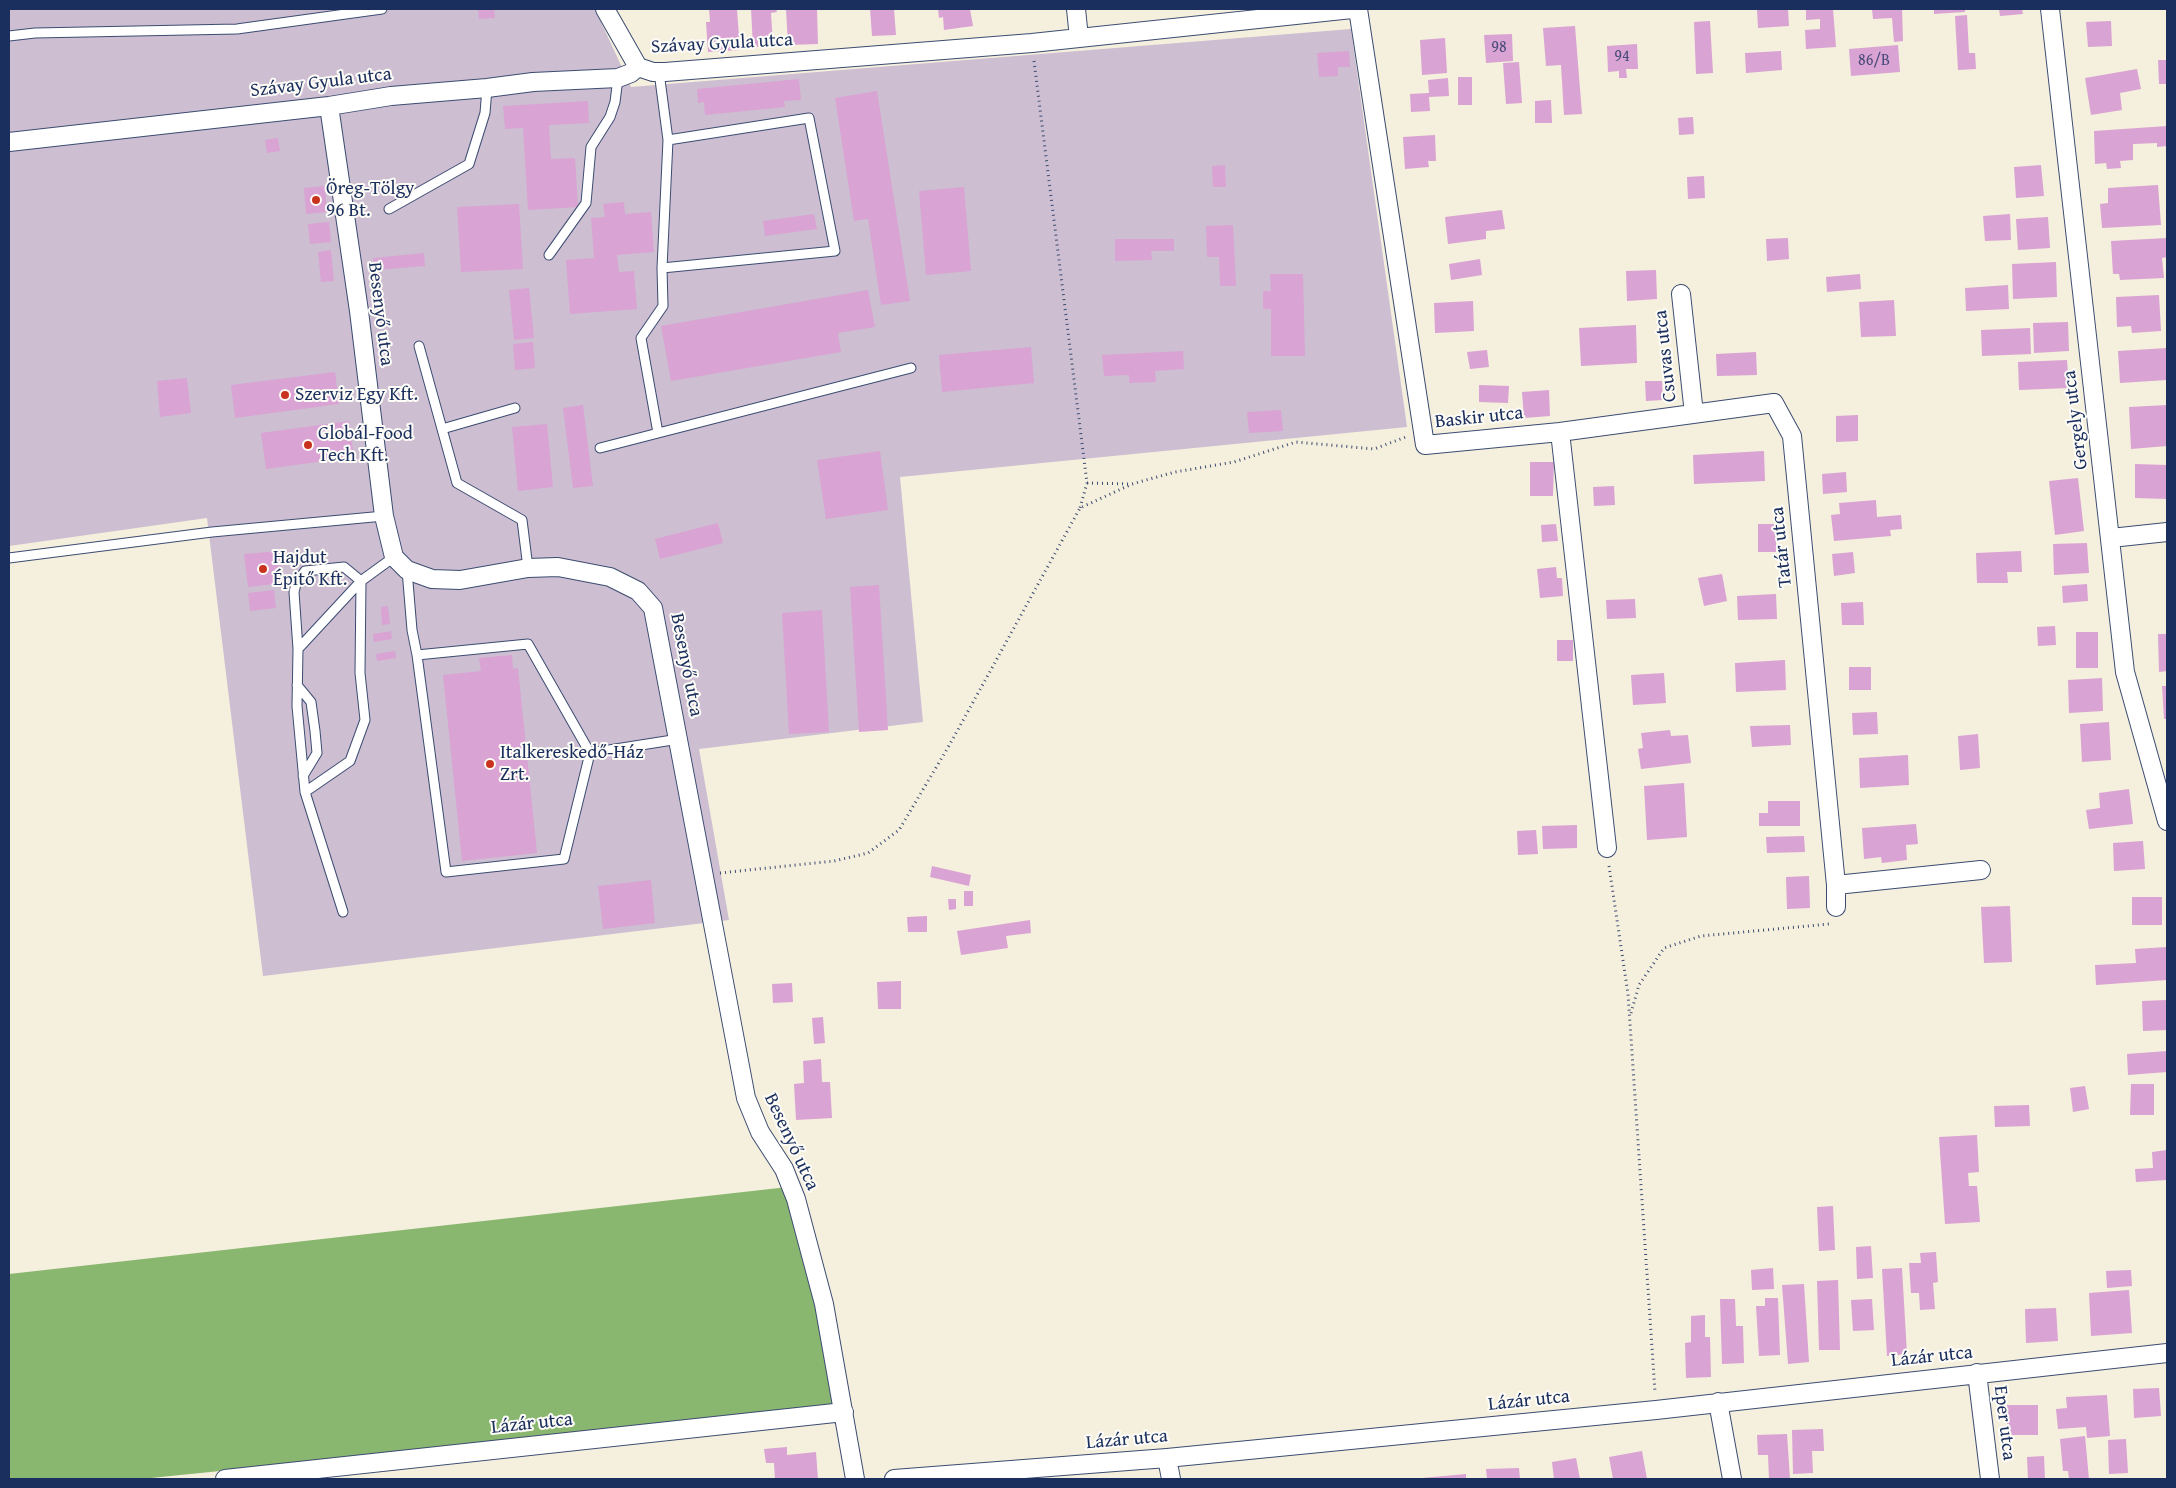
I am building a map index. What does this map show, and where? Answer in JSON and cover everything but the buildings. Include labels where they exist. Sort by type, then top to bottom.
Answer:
[{"type":"street","points":[[605,9],[638,67]]},
{"type":"street","points":[[1076,9],[1079,38]]},
{"type":"street","name":"Szávay Gyula utca","points":[[9,142],[329,106],[392,96],[533,82],[618,78],[631,73],[638,67],[645,71],[659,72],[1032,43],[1352,9]]},
{"type":"street","name":"Baskir utca","points":[[1358,9],[1425,445],[1560,432]]},
{"type":"street","name":"Gergely utca","points":[[2050,9],[2125,672],[2167,821]]},
{"type":"street","name":"Besenyő utca","points":[[329,106],[359,311],[384,516],[394,557],[407,570],[432,579],[460,580],[528,568],[558,568],[610,577],[638,591],[654,608],[746,1098],[760,1132],[784,1169],[796,1199],[824,1304],[855,1479]]},
{"type":"street","name":"Csuvas utca","points":[[1681,294],[1694,414]]},
{"type":"street","name":"Tatár utca","points":[[1560,432],[1774,403],[1792,436],[1836,885],[1836,907]]},
{"type":"street","points":[[1560,432],[1606,848]]},
{"type":"street","points":[[2111,538],[2167,532]]},
{"type":"street","points":[[1836,885],[1981,870]]},
{"type":"street","name":"Lázár utca","points":[[894,1479],[1167,1458],[1656,1410],[2167,1353]]},
{"type":"street","name":"Eper utca","points":[[1977,1373],[1990,1479]]},
{"type":"street","points":[[1718,1402],[1732,1479]]},
{"type":"street","name":"Lázár utca","points":[[225,1479],[844,1412]]},
{"type":"street","points":[[1167,1458],[1171,1479]]},
{"type":"lane","points":[[9,36],[35,33],[237,29],[382,9]]},
{"type":"lane","points":[[658,433],[641,338],[663,306],[662,268],[668,140],[659,72]]},
{"type":"lane","points":[[548,255],[586,203],[591,147],[610,117],[615,102],[618,78]]},
{"type":"lane","points":[[389,209],[470,164],[485,113],[486,88]]},
{"type":"lane","points":[[662,268],[835,252],[809,118],[668,140]]},
{"type":"lane","points":[[419,346],[457,483],[522,520],[528,568]]},
{"type":"lane","points":[[600,448],[911,368]]},
{"type":"lane","points":[[442,429],[515,408]]},
{"type":"lane","points":[[9,558],[212,532],[384,516]]},
{"type":"lane","points":[[298,648],[361,581],[394,557]]},
{"type":"lane","points":[[343,912],[304,792],[297,706],[298,648],[294,592],[296,584],[305,571],[344,567],[361,581]]},
{"type":"lane","points":[[407,570],[412,630],[446,872],[564,859],[590,753],[528,644],[417,655]]},
{"type":"lane","points":[[304,792],[350,762],[365,720],[360,673],[361,581]]},
{"type":"lane","points":[[297,686],[311,702],[316,738],[317,753],[303,776]]},
{"type":"lane","points":[[590,753],[679,739]]},
{"type":"path","points":[[705,875],[834,861],[868,852],[899,830],[950,744],[1080,508],[1087,483],[1032,43]]},
{"type":"path","points":[[1080,508],[1132,484],[1175,472],[1234,462],[1296,442],[1374,449],[1423,432]]},
{"type":"path","points":[[1087,483],[1132,484]]},
{"type":"path","points":[[1606,848],[1630,1016],[1656,1410]]},
{"type":"path","points":[[1630,1016],[1640,984],[1664,948],[1701,936],[1832,924],[1836,907]]},
{"type":"shaded area","points":[[9,9],[595,9],[631,87],[1351,29],[1407,427],[900,477],[923,722],[699,749],[729,920],[263,976],[207,518],[9,546]]},
{"type":"green space","points":[[797,1186],[833,1409],[141,1479],[9,1479],[9,1274]]},
{"type":"place","name":"Öreg-Tölgy 96 Bt.","points":[[316,200]]},
{"type":"place","name":"Szerviz Egy Kft.","points":[[285,395]]},
{"type":"place","name":"Globál-Food Tech Kft.","points":[[308,445]]},
{"type":"place","name":"Hajdut Épitő Kft.","points":[[263,569]]},
{"type":"place","name":"Italkereskedő-Ház Zrt.","points":[[490,764]]}]
